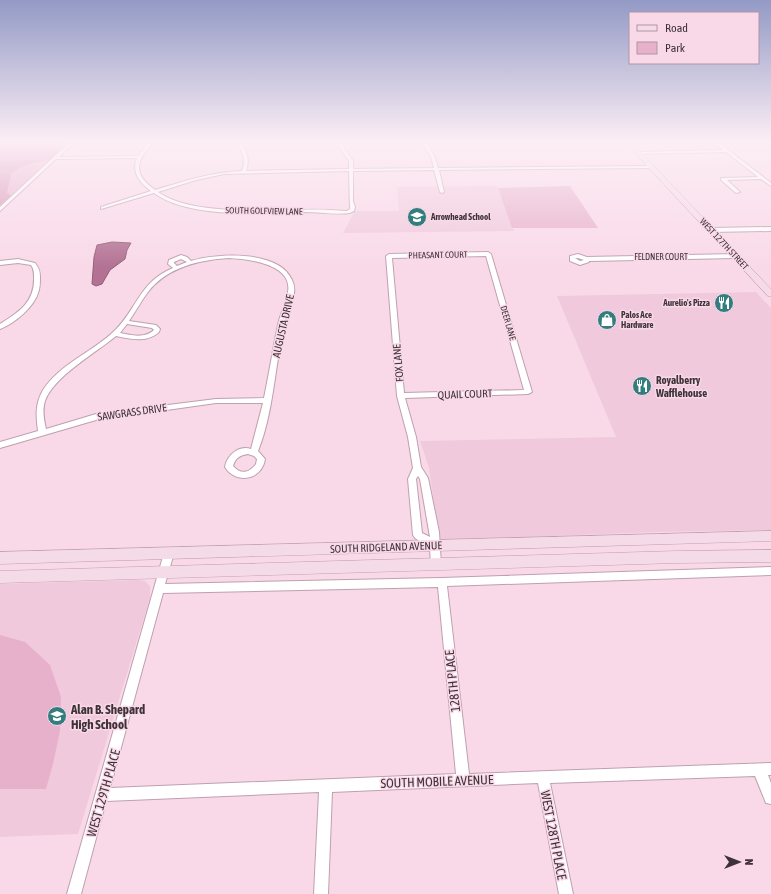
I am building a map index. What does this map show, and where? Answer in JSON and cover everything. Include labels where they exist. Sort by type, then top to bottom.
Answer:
[{"type":"main road","name":"WEST 127TH STREET","points":[[668,184],[771,294]]},
{"type":"main road","name":"SOUTH RIDGELAND AVENUE","points":[[0,558],[771,536]]},
{"type":"main road","name":"SOUTH RIDGELAND AVENUE","points":[[0,577],[436,566],[677,557],[771,556]]},
{"type":"street","points":[[0,210],[28,184]]},
{"type":"street","points":[[144,184],[154,192]]},
{"type":"street","points":[[103,208],[183,184]]},
{"type":"street","name":"SOUTH GOLFVIEW LANE","points":[[154,192],[185,205],[235,212],[343,212],[352,210],[353,207],[351,201],[352,184]]},
{"type":"street","points":[[440,184],[442,192]]},
{"type":"street","points":[[728,184],[738,192]]},
{"type":"street","points":[[711,230],[771,229]]},
{"type":"street","name":"PHEASANT COURT","points":[[389,256],[488,254]]},
{"type":"street","name":"DEER LANE","points":[[488,254],[528,392]]},
{"type":"street","name":"FOX LANE","points":[[389,256],[401,396],[404,414],[412,437],[417,468],[424,478],[434,532],[434,545]]},
{"type":"street","name":"FELDNER COURT","points":[[587,259],[736,256]]},
{"type":"street","name":"AUGUSTA DRIVE","points":[[42,432],[40,410],[42,400],[48,389],[56,379],[115,334],[126,322],[138,301],[152,283],[161,276],[191,262],[226,257],[256,259],[278,268],[287,276],[291,282],[292,293],[282,320],[268,400],[254,452]]},
{"type":"street","points":[[0,263],[18,261],[33,264],[36,269],[39,285],[34,297],[27,306],[0,327]]},
{"type":"street","points":[[115,334],[143,338],[149,337],[157,331],[157,328],[154,326],[126,322]]},
{"type":"street","name":"QUAIL COURT","points":[[401,396],[528,392]]},
{"type":"street","name":"SAWGRASS DRIVE","points":[[0,445],[90,419],[116,414],[216,401],[268,400]]},
{"type":"street","name":"FOX LANE","points":[[417,468],[412,479],[418,535],[434,545]]},
{"type":"street","points":[[434,545],[436,566]]},
{"type":"street","name":"WEST 129TH PLACE","points":[[74,894],[169,553]]},
{"type":"street","points":[[160,589],[442,582],[771,571]]},
{"type":"street","name":"128TH PLACE","points":[[442,582],[463,780]]},
{"type":"street","points":[[765,769],[771,798]]},
{"type":"street","name":"SOUTH MOBILE AVENUE","points":[[102,795],[765,769]]},
{"type":"street","name":"WEST 128TH PLACE","points":[[543,777],[566,894]]},
{"type":"street","points":[[321,894],[326,786]]},
{"type":"shaded area","points":[[0,184],[9,184],[7,193],[11,196],[0,206]]},
{"type":"shaded area","points":[[497,186],[514,231],[343,233],[355,211],[399,211],[397,187]]},
{"type":"shaded area","points":[[112,242],[131,243],[127,250],[125,259],[110,270],[102,284],[96,286],[92,284],[94,257],[97,245]]},
{"type":"shaded area","points":[[756,292],[771,308],[771,530],[656,532],[439,540],[429,468],[420,441],[616,437],[557,296]]},
{"type":"shaded area","name":"Alan B. Shepard High School","points":[[145,581],[150,586],[150,598],[78,834],[0,837],[0,584]]},
{"type":"green space","points":[[0,184],[24,184],[0,206]]},
{"type":"green space","points":[[570,186],[598,228],[512,228],[498,188]]},
{"type":"green space","points":[[0,635],[25,642],[50,665],[61,697],[60,731],[46,789],[0,789]]},
{"type":"place","name":"Arrowhead School","points":[[417,217]]},
{"type":"place","name":"Aurelio's Pizza","points":[[724,303]]},
{"type":"place","name":"Palos Ace Hardware","points":[[607,320]]},
{"type":"place","name":"Royalberry Wafflehouse","points":[[642,386]]},
{"type":"place","name":"Alan B. Shepard High School","points":[[57,716]]}]
